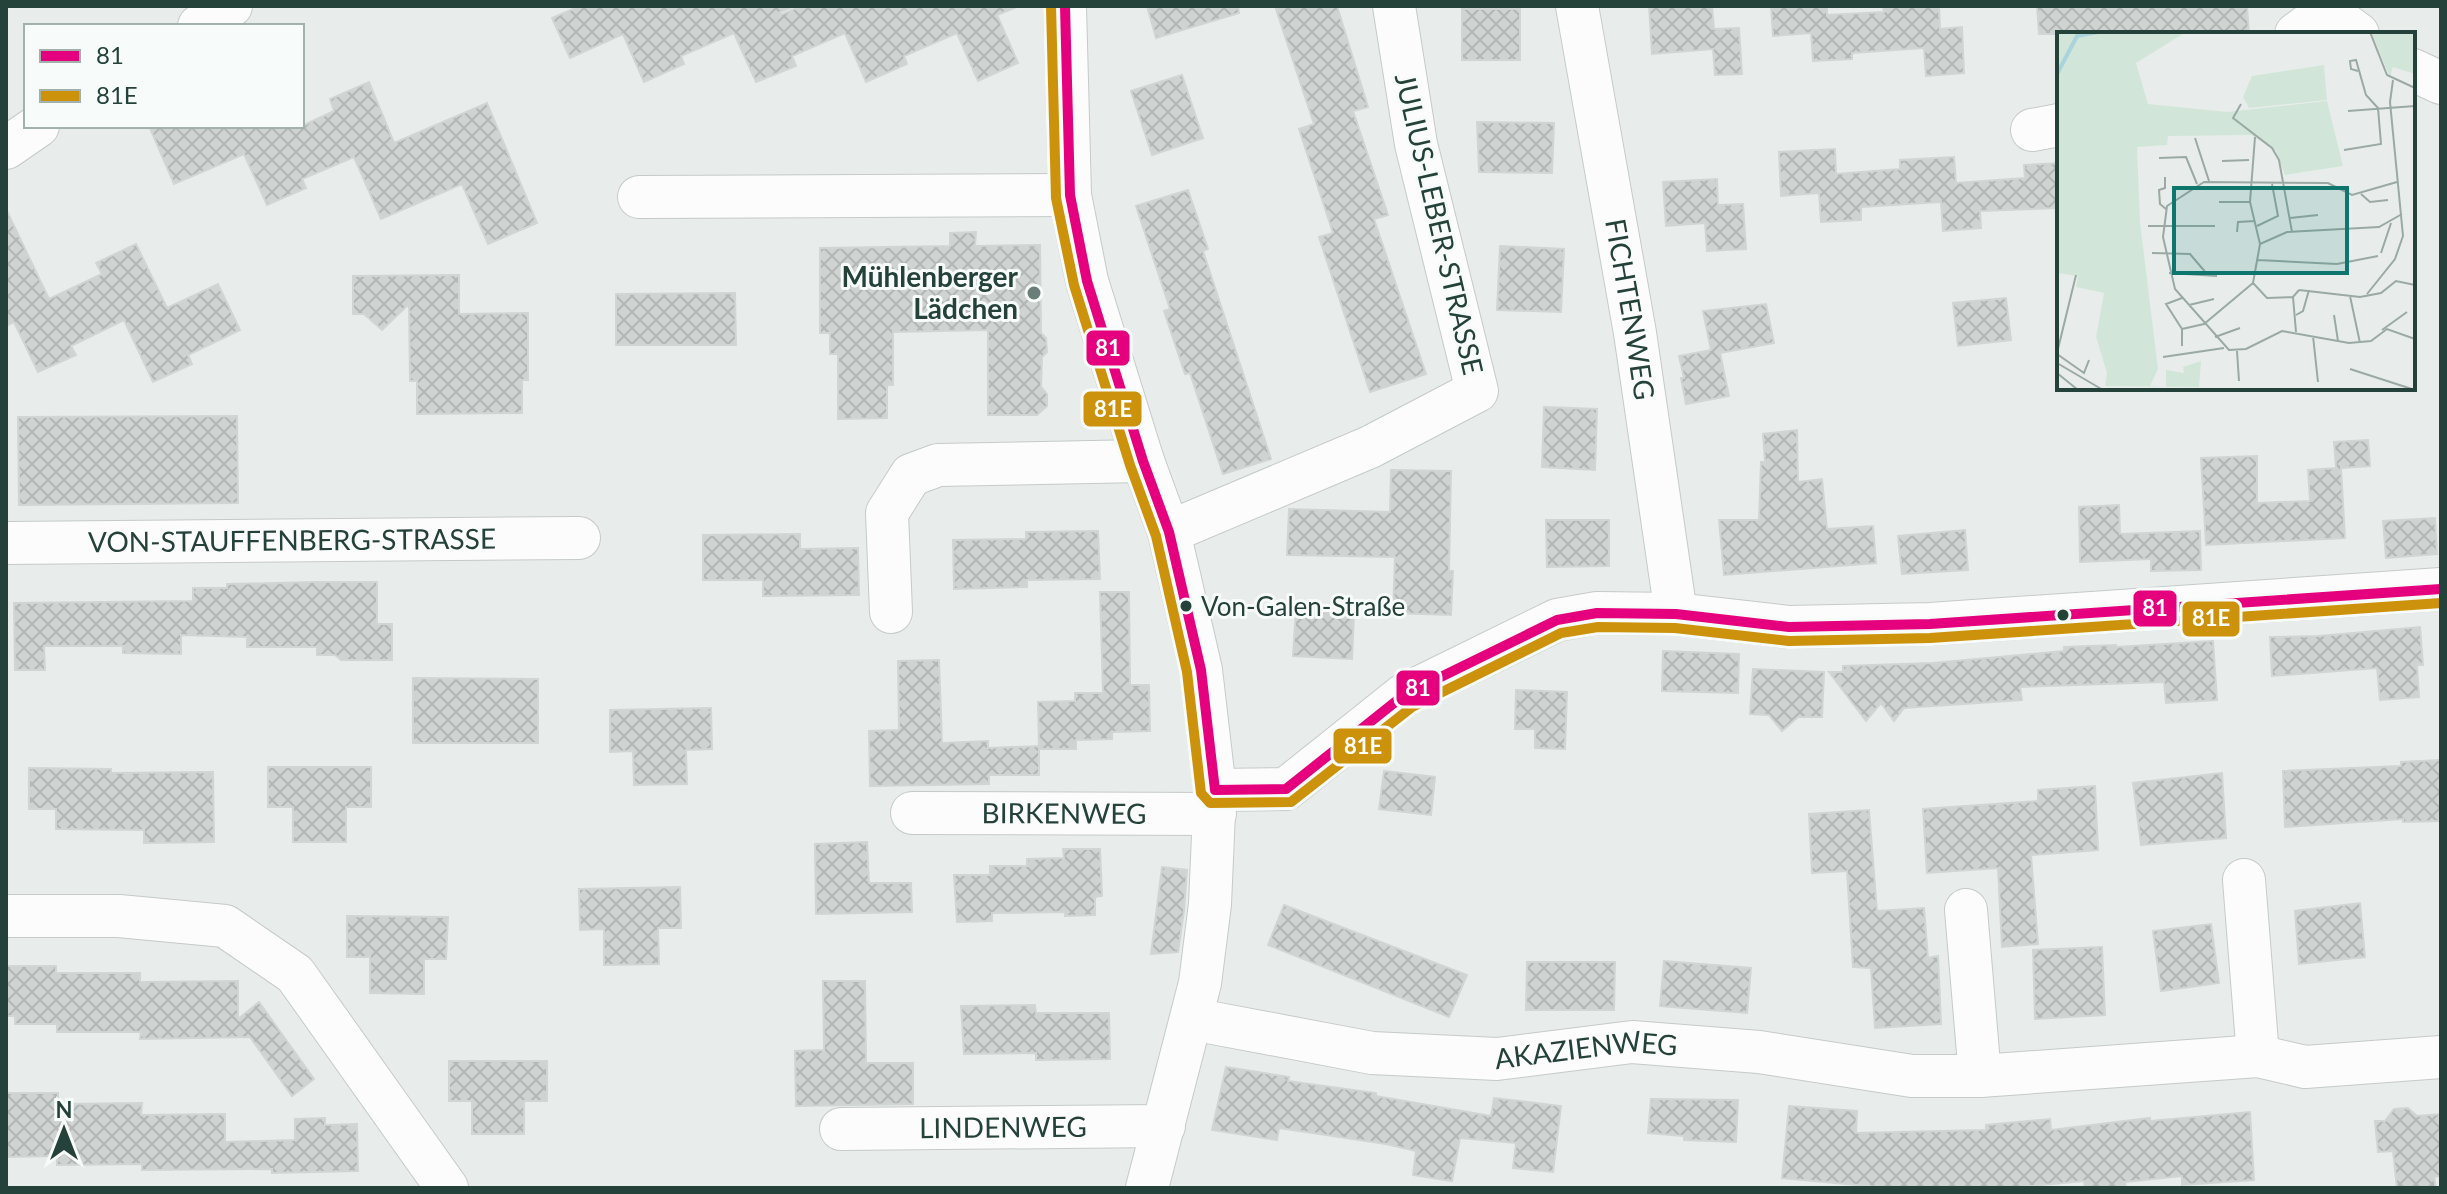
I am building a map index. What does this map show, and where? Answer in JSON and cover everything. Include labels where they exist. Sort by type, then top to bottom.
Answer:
[{"type":"street","points":[[202,24],[231,6]]},
{"type":"street","points":[[1065,6],[1070,195],[1087,281],[1143,461],[1169,532],[1201,670],[1215,802],[1210,904],[1200,983],[1147,1188]]},
{"type":"street","name":"JULIUS-LEBER-STRASSE","points":[[1169,532],[1370,447],[1477,391],[1416,144],[1394,6]]},
{"type":"street","name":"FICHTENWEG","points":[[1577,6],[1635,333],[1676,614]]},
{"type":"street","points":[[2415,71],[2441,83]]},
{"type":"street","points":[[6,148],[35,128]]},
{"type":"street","points":[[639,197],[1070,195]]},
{"type":"street","points":[[891,612],[887,513],[911,475],[938,465],[1143,461]]},
{"type":"street","name":"VON-STAUFFENBERG-STRASSE","points":[[6,543],[579,538]]},
{"type":"street","name":"BIRKENWEG","points":[[912,813],[1215,802],[1286,789],[1404,695],[1557,620],[1597,613],[1676,614],[1789,627],[1930,624],[2441,589]]},
{"type":"street","points":[[2244,880],[2258,1056]]},
{"type":"street","points":[[1966,910],[1980,1076]]},
{"type":"street","points":[[6,916],[119,916],[225,926],[295,974],[447,1188]]},
{"type":"street","name":"AKAZIENWEG","points":[[1192,1019],[1372,1053],[1497,1059],[1632,1042],[1759,1052],[1912,1076],[1980,1076],[2258,1056],[2305,1067],[2441,1057]]},
{"type":"street","name":"LINDENWEG","points":[[841,1129],[1164,1126]]},
{"type":"building","points":[[580,6],[794,6],[780,12],[781,15],[801,6],[1019,6],[997,15],[1018,63],[978,81],[957,33],[904,56],[907,64],[866,82],[845,33],[792,56],[796,66],[756,82],[734,33],[681,56],[684,64],[644,82],[623,34],[570,58],[552,18]]},
{"type":"building","points":[[1147,6],[1238,6],[1239,13],[1156,38]]},
{"type":"building","points":[[1275,6],[1337,6],[1368,107],[1353,111],[1388,215],[1374,219],[1426,374],[1370,392],[1319,237],[1333,233],[1299,129],[1314,124]]},
{"type":"building","points":[[1649,6],[1712,6],[1714,29],[1739,28],[1742,74],[1715,75],[1713,49],[1652,54]]},
{"type":"building","points":[[1771,6],[1827,6],[1827,15],[1884,12],[1883,6],[1939,6],[1940,29],[1962,27],[1964,73],[1926,76],[1924,48],[1852,53],[1852,59],[1813,61],[1811,33],[1773,36]]},
{"type":"building","points":[[2037,6],[2247,6],[2249,32],[2039,34]]},
{"type":"building","points":[[1462,9],[1520,9],[1520,60],[1462,60]]},
{"type":"building","points":[[1182,75],[1203,138],[1152,155],[1131,91]]},
{"type":"building","points":[[369,82],[394,143],[487,103],[537,223],[488,244],[462,184],[381,219],[354,157],[302,179],[306,188],[267,205],[244,154],[174,184],[150,128],[304,128],[304,125],[334,111],[330,99]]},
{"type":"building","points":[[1477,122],[1554,123],[1552,173],[1479,172]]},
{"type":"building","points":[[1835,149],[1836,174],[1900,169],[1900,160],[1954,157],[1956,183],[2025,178],[2024,165],[2057,163],[2057,208],[1980,211],[1981,228],[1943,231],[1941,202],[1861,207],[1861,220],[1821,222],[1819,193],[1781,196],[1779,152]]},
{"type":"building","points":[[1717,179],[1718,205],[1743,204],[1746,249],[1707,251],[1705,223],[1666,226],[1663,182]]},
{"type":"building","points":[[1188,190],[1208,249],[1203,251],[1271,459],[1223,474],[1190,373],[1185,374],[1164,311],[1170,309],[1136,206]]},
{"type":"building","points":[[6,209],[49,299],[102,274],[96,263],[136,244],[167,308],[218,284],[240,330],[188,355],[192,364],[153,382],[124,320],[71,346],[76,355],[38,372],[14,322],[6,326]]},
{"type":"building","points":[[976,232],[975,246],[1040,245],[1041,333],[1046,338],[1047,352],[1042,357],[1041,387],[1047,394],[1047,406],[1037,415],[988,415],[988,330],[893,332],[893,385],[887,385],[887,418],[838,419],[838,354],[830,354],[830,333],[820,333],[820,248],[950,246],[950,233]]},
{"type":"building","points":[[1500,246],[1564,249],[1561,312],[1497,310]]},
{"type":"building","points":[[459,275],[459,314],[528,313],[528,380],[522,380],[522,413],[417,414],[417,381],[410,381],[409,304],[382,330],[364,314],[353,314],[353,276]]},
{"type":"building","points":[[735,293],[736,345],[616,345],[616,294]]},
{"type":"building","points":[[2006,298],[2011,340],[1958,346],[1953,303]]},
{"type":"building","points":[[1766,304],[1774,343],[1720,353],[1729,396],[1686,404],[1679,356],[1711,350],[1703,311]]},
{"type":"building","points":[[1544,407],[1597,409],[1595,470],[1542,467]]},
{"type":"building","points":[[237,416],[238,503],[19,505],[18,417]]},
{"type":"building","points":[[1797,430],[1798,482],[1822,479],[1827,529],[1873,526],[1876,563],[1724,575],[1719,520],[1759,520],[1761,462],[1765,462],[1763,434]]},
{"type":"building","points":[[2368,440],[2370,466],[2341,468],[2345,538],[2206,545],[2201,458],[2257,456],[2257,503],[2310,501],[2308,470],[2336,468],[2334,442]]},
{"type":"building","points":[[1391,470],[1451,471],[1451,615],[1393,613],[1395,557],[1287,555],[1289,509],[1390,512]]},
{"type":"building","points":[[2119,505],[2120,534],[2200,531],[2201,570],[2151,571],[2151,559],[2080,562],[2079,507]]},
{"type":"building","points":[[2435,518],[2437,554],[2386,558],[2383,521]]},
{"type":"building","points":[[1546,520],[1609,520],[1609,566],[1547,567]]},
{"type":"building","points":[[1965,530],[1968,570],[1902,574],[1898,536]]},
{"type":"building","points":[[1098,531],[1100,579],[1027,580],[1027,587],[954,589],[953,540],[1026,539],[1026,532]]},
{"type":"building","points":[[800,534],[800,549],[858,548],[859,595],[763,596],[763,580],[703,580],[703,535]]},
{"type":"building","points":[[377,582],[377,624],[392,624],[392,660],[341,660],[335,655],[317,655],[317,647],[247,647],[247,637],[181,635],[181,654],[123,653],[123,646],[44,646],[45,670],[15,670],[14,603],[193,601],[193,588]]},
{"type":"building","points":[[1100,592],[1129,592],[1130,685],[1149,685],[1150,731],[1112,732],[1112,739],[1076,740],[1076,749],[1039,749],[1038,702],[1075,701],[1075,693],[1103,693]]},
{"type":"building","points":[[1296,610],[1354,614],[1352,659],[1293,656]]},
{"type":"building","points":[[2420,627],[2423,665],[2417,665],[2419,697],[2380,700],[2377,668],[2272,676],[2270,637]]},
{"type":"building","points":[[2213,641],[2217,700],[2166,703],[2164,682],[2020,687],[2022,700],[1904,708],[1894,721],[1881,703],[1866,721],[1829,672],[1843,672],[1843,666],[1933,663],[2064,651],[2064,647]]},
{"type":"building","points":[[1663,651],[1739,654],[1738,693],[1662,691]]},
{"type":"building","points":[[939,660],[942,743],[988,741],[988,748],[1039,746],[1039,775],[989,775],[989,784],[870,786],[869,731],[899,730],[898,661]]},
{"type":"building","points":[[1753,669],[1824,672],[1822,717],[1798,717],[1782,731],[1769,715],[1750,714]]},
{"type":"building","points":[[413,678],[538,679],[538,743],[413,743]]},
{"type":"building","points":[[1516,690],[1567,692],[1565,749],[1535,748],[1535,729],[1515,729]]},
{"type":"building","points":[[711,708],[712,749],[686,750],[687,784],[634,785],[633,751],[610,752],[610,710]]},
{"type":"building","points":[[2441,760],[2441,821],[2403,822],[2403,819],[2285,827],[2283,771],[2401,766],[2401,762]]},
{"type":"building","points":[[268,767],[371,767],[371,807],[346,807],[346,842],[293,842],[293,807],[268,807]]},
{"type":"building","points":[[29,768],[111,769],[111,773],[213,772],[214,842],[144,843],[144,830],[56,829],[56,809],[29,809]]},
{"type":"building","points":[[1384,771],[1435,777],[1431,815],[1379,809]]},
{"type":"building","points":[[2222,773],[2226,838],[2141,845],[2133,783]]},
{"type":"building","points":[[2095,786],[2098,850],[2031,855],[2038,944],[2002,947],[1998,868],[1927,873],[1923,809],[2038,801],[2038,790]]},
{"type":"building","points":[[1869,810],[1877,911],[1924,908],[1928,958],[1938,956],[1941,1024],[1875,1028],[1871,968],[1853,967],[1847,871],[1812,873],[1809,814]]},
{"type":"building","points":[[867,842],[869,883],[911,883],[912,912],[816,914],[815,844]]},
{"type":"building","points":[[1063,849],[1100,849],[1102,896],[1095,897],[1095,915],[1065,916],[1065,912],[992,913],[992,921],[957,922],[954,875],[990,875],[990,866],[1027,866],[1027,859],[1064,858]]},
{"type":"building","points":[[1162,867],[1187,870],[1184,911],[1178,952],[1151,954]]},
{"type":"building","points":[[680,887],[681,928],[658,928],[659,964],[604,965],[604,929],[580,930],[579,889]]},
{"type":"building","points":[[2360,903],[2365,957],[2299,964],[2295,911]]},
{"type":"building","points":[[1284,905],[1467,975],[1449,1017],[1268,945]]},
{"type":"building","points":[[347,916],[448,917],[446,959],[424,959],[424,994],[370,993],[370,957],[347,957]]},
{"type":"building","points":[[2211,924],[2219,983],[2161,991],[2153,931]]},
{"type":"building","points":[[2102,947],[2105,1015],[2035,1019],[2033,950]]},
{"type":"building","points":[[1664,961],[1751,968],[1747,1013],[1660,1006]]},
{"type":"building","points":[[1527,962],[1615,962],[1614,1010],[1526,1010]]},
{"type":"building","points":[[6,966],[56,966],[56,973],[140,973],[140,982],[238,981],[238,1019],[259,1002],[314,1079],[292,1096],[250,1037],[140,1039],[141,1032],[57,1032],[57,1024],[15,1024],[15,1016],[6,1016]]},
{"type":"building","points":[[823,981],[865,981],[866,1063],[913,1063],[913,1104],[796,1106],[795,1051],[824,1050]]},
{"type":"building","points":[[1035,1005],[1036,1013],[1109,1013],[1110,1059],[1036,1060],[1036,1053],[964,1054],[961,1006]]},
{"type":"building","points":[[449,1061],[547,1061],[547,1101],[524,1101],[524,1134],[472,1134],[472,1101],[449,1101]]},
{"type":"building","points":[[1226,1067],[1289,1077],[1288,1081],[1376,1093],[1376,1096],[1491,1116],[1494,1098],[1561,1106],[1553,1172],[1513,1168],[1516,1143],[1460,1138],[1452,1181],[1413,1175],[1416,1151],[1386,1144],[1279,1128],[1277,1140],[1212,1130]]},
{"type":"building","points":[[6,1093],[58,1093],[58,1104],[142,1103],[141,1115],[225,1114],[225,1142],[295,1140],[295,1119],[325,1118],[325,1125],[357,1124],[358,1171],[142,1170],[142,1164],[57,1165],[57,1156],[6,1157]]},
{"type":"building","points":[[1651,1099],[1738,1100],[1736,1142],[1684,1140],[1684,1136],[1648,1133]]},
{"type":"building","points":[[1789,1106],[1857,1111],[1856,1133],[1986,1130],[1986,1125],[2050,1119],[2051,1130],[2150,1118],[2150,1121],[2250,1112],[2254,1180],[2182,1185],[2182,1176],[2125,1182],[2126,1188],[2085,1188],[2084,1181],[2010,1188],[1889,1188],[1782,1178]]},
{"type":"building","points":[[2408,1108],[2417,1116],[2441,1114],[2441,1176],[2434,1177],[2436,1188],[2397,1188],[2393,1151],[2378,1152],[2375,1121],[2385,1121],[2394,1109]]},
{"type":"transit line","name":"81E","points":[[1051,6],[1056,198],[1074,285],[1130,465],[1156,536],[1187,672],[1201,793],[1210,803],[1291,802],[1412,707],[1561,633],[1598,627],[1675,628],[1789,641],[1930,638],[2441,603]]},
{"type":"transit line","name":"81","points":[[1065,6],[1070,195],[1087,281],[1143,461],[1169,532],[1201,670],[1215,790],[1286,789],[1404,695],[1557,620],[1597,613],[1676,614],[1789,627],[1930,624],[2441,589]]},
{"type":"place","name":"Mühlenberger Lädchen","points":[[1034,293]]},
{"type":"place","name":"Von-Galen-Straße","points":[[1186,606]]}]
